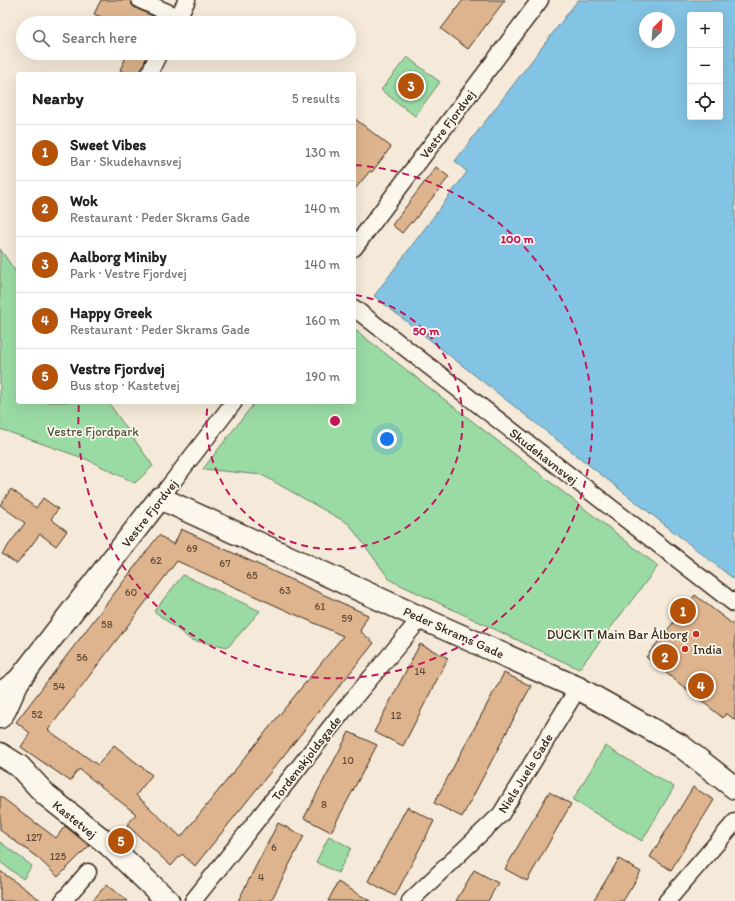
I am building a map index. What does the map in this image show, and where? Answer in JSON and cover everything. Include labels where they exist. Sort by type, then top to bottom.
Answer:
[{"type":"street","points":[[140,0],[169,16]]},
{"type":"street","points":[[178,16],[187,0]]},
{"type":"street","name":"Vestre Fjordvej","points":[[356,245],[540,0]]},
{"type":"street","points":[[150,72],[156,60]]},
{"type":"street","name":"Skudehavnsvej","points":[[356,310],[735,604]]},
{"type":"street","name":"Vestre Fjordvej","points":[[0,717],[5,710],[19,680],[232,404]]},
{"type":"street","name":"Peder Skrams Gade","points":[[160,498],[421,618],[578,688],[680,746],[735,788]]},
{"type":"street","name":"Tordenskjoldsgade","points":[[193,901],[348,705],[421,618]]},
{"type":"street","name":"Vestre Fjordvej","points":[[0,694],[19,680]]},
{"type":"street","name":"Niels Juels Gade","points":[[410,901],[501,814],[578,688]]},
{"type":"street","name":"Kastetvej","points":[[0,754],[18,766],[46,795],[109,845],[168,901]]},
{"type":"street","points":[[667,901],[735,822]]},
{"type":"street","points":[[63,901],[88,872]]},
{"type":"green space","points":[[407,57],[440,82],[415,116],[381,90]]},
{"type":"green space","name":"Vestre Fjordpark","points":[[0,249],[16,272],[16,404],[109,404],[153,466],[135,483],[86,459],[0,429]]},
{"type":"green space","points":[[356,331],[658,566],[579,669],[390,580],[349,524],[262,475],[203,469],[253,404],[356,404]]},
{"type":"green space","points":[[183,575],[260,611],[228,647],[191,640],[154,611]]},
{"type":"green space","points":[[605,746],[674,787],[642,841],[573,800]]},
{"type":"green space","points":[[329,836],[351,848],[338,873],[316,862]]},
{"type":"green space","points":[[0,842],[32,866],[23,879],[0,862]]},
{"type":"water","points":[[578,0],[735,0],[735,580],[374,296],[467,172],[455,161]]},
{"type":"building","points":[[101,0],[131,0],[132,5],[136,8],[153,16],[99,16],[94,14]]},
{"type":"building","points":[[463,0],[505,0],[468,49],[441,29]]},
{"type":"building","points":[[125,60],[145,60],[141,72],[124,72],[120,70]]},
{"type":"building","points":[[356,120],[391,147],[372,172],[370,171],[356,188]]},
{"type":"building","points":[[436,167],[449,177],[412,223],[411,222],[402,233],[392,225]]},
{"type":"building","points":[[11,489],[36,508],[43,498],[58,509],[51,519],[67,531],[56,546],[40,534],[17,564],[2,554],[25,523],[0,505]]},
{"type":"building","points":[[181,529],[368,615],[360,631],[374,643],[195,866],[182,854],[171,866],[127,825],[136,814],[79,769],[70,781],[21,747],[30,733],[16,722],[159,535],[174,545]],"holes":[[[177,561],[343,636],[181,837],[136,795],[152,775],[114,745],[98,765],[48,730]]]},
{"type":"building","points":[[695,595],[735,626],[735,720],[726,713],[723,718],[646,657]]},
{"type":"building","points":[[420,644],[448,658],[403,746],[374,732]]},
{"type":"building","points":[[504,673],[531,686],[462,817],[434,803]]},
{"type":"building","points":[[349,732],[377,745],[331,832],[304,818]]},
{"type":"building","points":[[693,787],[714,800],[671,870],[650,857]]},
{"type":"building","points":[[549,792],[571,804],[527,881],[505,869]]},
{"type":"building","points":[[0,796],[56,838],[65,826],[89,846],[58,877],[38,858],[0,830]]},
{"type":"building","points":[[407,807],[434,821],[395,896],[368,881]]},
{"type":"building","points":[[278,823],[304,836],[271,901],[238,901]]},
{"type":"building","points":[[619,859],[641,872],[623,901],[593,901]]},
{"type":"building","points":[[474,870],[498,883],[488,901],[456,901]]},
{"type":"building","points":[[0,871],[42,901],[0,901]]},
{"type":"building","points":[[338,882],[370,901],[328,901]]},
{"type":"building","points":[[107,884],[127,901],[92,901]]},
{"type":"place","name":"Aalborg Miniby","points":[[411,86]]},
{"type":"place","name":"Sweet Vibes","points":[[683,611]]},
{"type":"place","name":"DUCK IT Main Bar Ålborg","points":[[696,634]]},
{"type":"place","name":"India","points":[[685,649]]},
{"type":"place","name":"Wok","points":[[665,657]]},
{"type":"place","name":"Happy Greek","points":[[701,686]]},
{"type":"place","name":"Vestre Fjordvej","points":[[121,841]]}]
